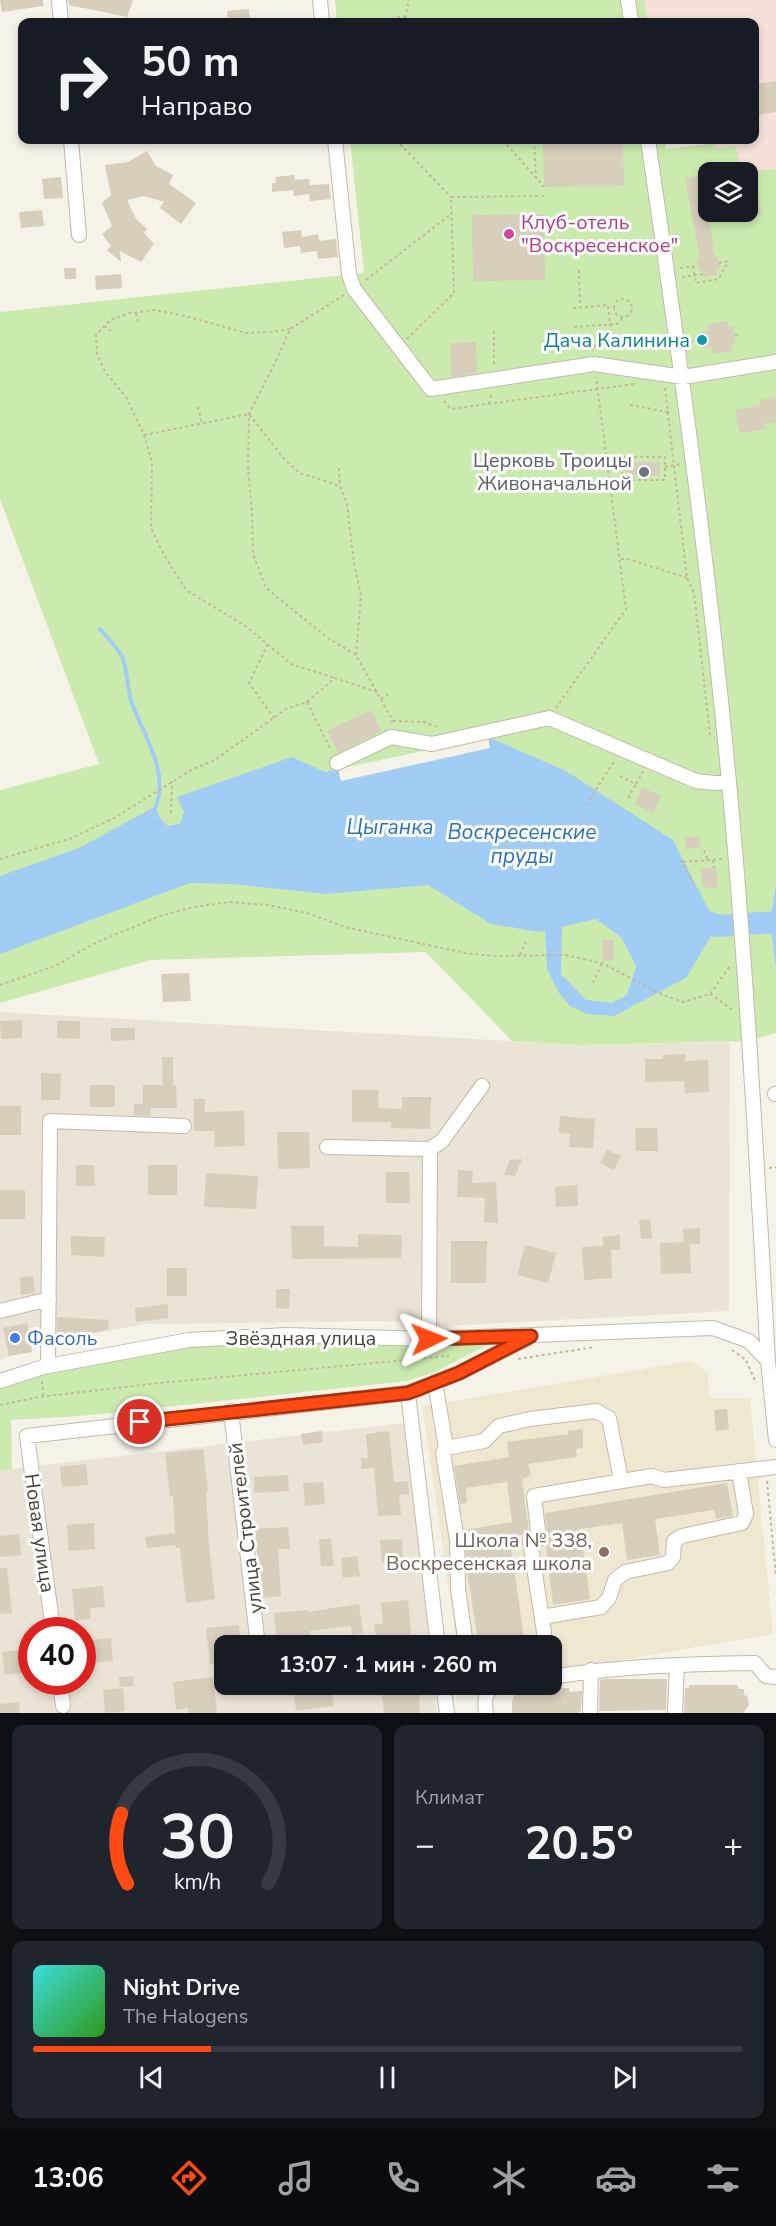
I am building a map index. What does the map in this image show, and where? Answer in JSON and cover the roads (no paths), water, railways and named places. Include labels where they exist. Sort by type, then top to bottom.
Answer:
[{"type":"street","points":[[59,0],[61,18]]},
{"type":"street","points":[[320,0],[322,18]]},
{"type":"street","points":[[628,0],[631,18]]},
{"type":"street","points":[[71,144],[79,235]]},
{"type":"street","points":[[334,144],[349,274],[354,289],[431,388],[594,364],[683,377],[776,362]]},
{"type":"street","points":[[649,144],[683,377],[729,782],[771,1325],[768,1361],[776,1440]]},
{"type":"street","points":[[337,763],[391,737],[432,744],[549,718],[696,781],[729,782]]},
{"type":"street","points":[[327,1147],[430,1149],[442,1142],[482,1086]]},
{"type":"street","points":[[45,1370],[49,1299],[50,1121],[184,1126]]},
{"type":"street","points":[[429,1339],[430,1149]]},
{"type":"street","points":[[0,1311],[49,1299]]},
{"type":"street","name":"Звёздная улица","points":[[0,1381],[189,1340],[286,1335],[429,1339],[713,1328],[749,1341],[768,1361]]},
{"type":"street","points":[[231,1412],[408,1393],[459,1373],[531,1336]]},
{"type":"street","points":[[435,1382],[457,1540],[458,1588],[464,1635]]},
{"type":"street","points":[[408,1393],[437,1635]]},
{"type":"street","points":[[446,1448],[484,1441],[499,1426],[530,1419],[596,1411],[609,1418],[621,1480]]},
{"type":"street","name":"Новая улица","points":[[51,1617],[27,1436],[231,1412]]},
{"type":"street","name":"улица Строителей","points":[[231,1412],[257,1635]]},
{"type":"street","points":[[544,1635],[530,1540],[539,1539],[534,1496],[652,1476],[664,1480],[771,1468]]},
{"type":"street","points":[[542,1617],[601,1607],[609,1598],[615,1580],[625,1572],[668,1563],[673,1557],[674,1540],[682,1536],[742,1523],[746,1514],[739,1471]]},
{"type":"street","points":[[562,1675],[591,1670],[754,1663],[766,1676],[776,1677]]},
{"type":"street","points":[[675,1713],[677,1665]]},
{"type":"street","points":[[590,1713],[591,1670]]},
{"type":"street","points":[[62,1695],[63,1706]]},
{"type":"street","points":[[445,1695],[447,1713]]},
{"type":"street","points":[[486,1695],[484,1704],[486,1713]]},
{"type":"water","name":"Воскресенские пруды","points":[[488,737],[566,771],[673,840],[717,926],[686,978],[614,1016],[587,1014],[570,1006],[559,993],[547,969],[545,931],[491,924],[428,885],[326,894],[232,884],[190,883],[0,954],[0,876],[79,848],[156,806],[159,817],[168,826],[180,824],[184,812],[177,797],[292,757],[325,772]],"holes":[[[596,919],[621,937],[636,966],[627,995],[612,1003],[586,1000],[561,974],[562,927]]]},
{"type":"water","points":[[776,883],[776,969],[770,922]]},
{"type":"waterway","points":[[100,629],[123,659],[132,704],[157,767],[159,793],[156,806]]},
{"type":"waterway","name":"Цыганка","points":[[691,915],[717,926],[776,922]]},
{"type":"place","name":"Клуб-отель \"Воскресенское\"","points":[[509,234]]},
{"type":"place","name":"Дача Калинина","points":[[702,340]]},
{"type":"place","name":"Церковь Троицы Живоначальной","points":[[644,472]]},
{"type":"place","name":"Фасоль","points":[[15,1338]]},
{"type":"place","name":"Школа № 338, Воскресенская школа","points":[[604,1552]]}]
